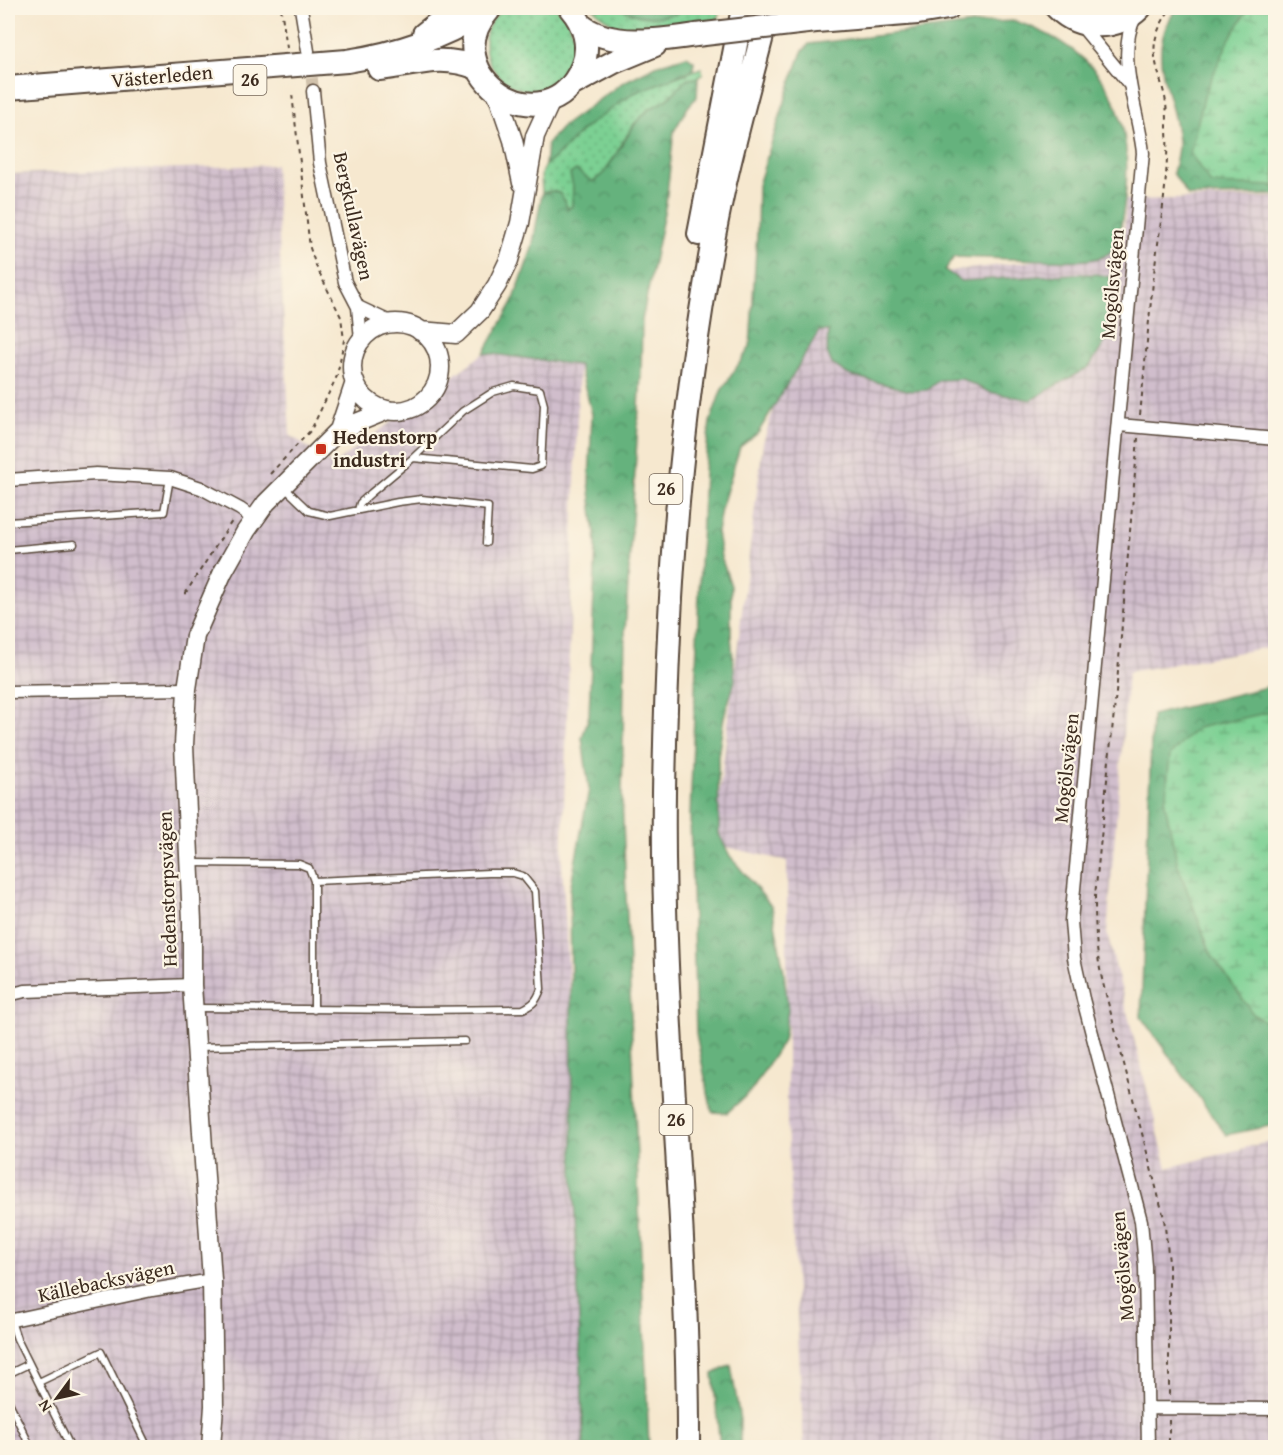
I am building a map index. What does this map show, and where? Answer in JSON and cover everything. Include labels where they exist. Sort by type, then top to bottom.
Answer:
[{"type":"highway","name":"26","points":[[404,49],[457,8]]},
{"type":"highway","name":"26","points":[[675,1448],[669,1231],[652,912],[651,794],[655,649],[661,539],[684,330],[705,204],[743,8]]},
{"type":"highway","points":[[758,54],[769,8]]},
{"type":"highway","name":"26","points":[[688,1448],[682,1230],[666,901],[664,793],[671,616],[684,433],[717,220],[741,111],[758,54],[777,8]]},
{"type":"highway","points":[[816,21],[870,8]]},
{"type":"highway","points":[[573,84],[630,54],[674,39],[816,21],[918,13],[948,8]]},
{"type":"highway","points":[[1057,8],[1078,22],[1094,26],[1110,25],[1125,19],[1139,9]]},
{"type":"highway","name":"26","points":[[478,68],[474,57],[476,33],[488,10]]},
{"type":"highway","name":"Västerleden","points":[[8,88],[337,62],[380,56],[451,31],[488,10]]},
{"type":"highway","points":[[576,17],[591,32],[610,38],[674,39]]},
{"type":"highway","points":[[478,68],[486,82],[497,93],[515,102],[531,104],[551,101],[567,91],[573,84],[585,61],[585,38],[576,17]]},
{"type":"highway","name":"Västerleden","points":[[8,99],[345,73],[443,60],[461,62],[478,68]]},
{"type":"street","points":[[302,8],[308,51]]},
{"type":"street","name":"Mogölsvägen","points":[[1139,9],[1128,29],[1127,55],[1131,86],[1141,129],[1143,153],[1071,921],[1074,958],[1083,999],[1141,1221],[1145,1266],[1148,1448]]},
{"type":"street","name":"Mogölsvägen","points":[[1078,22],[1131,86]]},
{"type":"street","name":"Bergkullavägen","points":[[314,91],[320,163],[345,282],[358,307],[394,324]]},
{"type":"street","points":[[497,93],[513,140],[524,194]]},
{"type":"street","points":[[355,382],[368,401],[381,409],[388,410],[411,408],[424,401],[434,389],[456,333],[480,311],[497,285],[516,240],[535,136],[551,101]]},
{"type":"street","points":[[358,307],[362,340]]},
{"type":"street","points":[[339,430],[355,382],[352,360],[362,340],[376,328],[394,324],[410,326],[420,331],[436,350],[439,375]]},
{"type":"street","points":[[420,331],[456,333]]},
{"type":"street","name":"Hedenstorpsvägen","points":[[211,1448],[214,1406],[212,1280],[192,985],[184,745],[187,688],[195,636],[247,514],[274,482],[339,430],[388,410]]},
{"type":"street","points":[[1119,425],[1275,439]]},
{"type":"street","points":[[8,480],[96,474],[170,478],[201,488],[247,514]]},
{"type":"street","points":[[8,692],[187,688]]},
{"type":"street","points":[[8,995],[26,991],[192,985]]},
{"type":"street","name":"Källebacksvägen","points":[[9,1321],[152,1290],[212,1280]]},
{"type":"street","points":[[1148,1407],[1275,1409]]},
{"type":"lane","points":[[358,510],[360,503],[463,411],[493,392],[514,386],[540,390],[544,405],[541,466],[532,469],[413,458]]},
{"type":"lane","points":[[8,522],[164,512],[170,478]]},
{"type":"lane","points":[[274,482],[299,504],[318,515],[330,516],[422,499],[488,507],[486,543]]},
{"type":"lane","points":[[8,550],[74,544]]},
{"type":"lane","points":[[189,863],[299,864],[309,868],[314,881],[314,1010]]},
{"type":"lane","points":[[194,1008],[523,1009],[532,1005],[537,999],[541,989],[535,891],[523,876],[513,873],[489,873],[314,881]]},
{"type":"lane","points":[[196,1047],[465,1041]]},
{"type":"lane","points":[[9,1321],[70,1445],[61,1448]]},
{"type":"lane","points":[[39,1382],[101,1352],[148,1448]]},
{"type":"lane","points":[[8,1374],[29,1364]]},
{"type":"lane","points":[[8,1400],[31,1448]]},
{"type":"path","points":[[281,8],[287,51]]},
{"type":"path","points":[[1170,1448],[1169,1262],[1164,1218],[1097,958],[1095,896],[1117,683],[1151,302],[1162,211],[1167,132],[1165,98],[1158,78],[1154,48],[1156,34],[1172,8]]},
{"type":"path","points":[[274,482],[312,430],[337,376],[344,340],[341,317],[316,266],[310,248],[292,94]]},
{"type":"path","points":[[185,594],[247,514]]},
{"type":"shaded area","points":[[275,165],[290,435],[333,465],[484,353],[579,365],[562,864],[597,1447],[8,1447],[8,174]]},
{"type":"shaded area","points":[[1275,197],[1275,646],[1128,672],[1107,933],[1167,1168],[1275,1140],[1275,1447],[804,1447],[787,1123],[787,861],[713,844],[763,443],[786,367],[834,311],[912,276],[1123,250],[1126,200]]},
{"type":"green space","points":[[505,8],[556,8],[570,25],[575,42],[573,59],[563,76],[545,88],[527,91],[511,85],[497,74],[488,59],[485,41],[490,24]]},
{"type":"green space","points":[[592,8],[678,13],[688,8],[721,8],[718,20],[641,32],[619,28]]},
{"type":"green space","points":[[621,8],[688,8],[663,16],[646,17]]},
{"type":"green space","points":[[1177,8],[1275,8],[1275,195],[1188,196],[1173,173],[1178,141],[1161,58],[1162,42],[1167,25]]},
{"type":"green space","points":[[1249,8],[1275,8],[1275,186],[1211,184],[1190,153],[1205,93],[1230,38]]},
{"type":"green space","points":[[1015,21],[1048,34],[1074,51],[1095,70],[1110,93],[1120,118],[1126,147],[1127,178],[1118,238],[1109,253],[1091,260],[954,257],[945,270],[961,281],[1074,274],[1096,274],[1110,277],[1114,294],[1106,341],[1089,367],[1031,400],[989,392],[962,379],[939,380],[927,390],[911,391],[849,375],[832,364],[827,352],[828,331],[819,331],[758,433],[740,447],[721,509],[717,532],[721,557],[731,586],[731,635],[735,681],[724,717],[718,757],[719,834],[730,856],[772,907],[784,972],[788,1010],[783,1041],[752,1090],[727,1113],[712,1112],[696,1034],[690,815],[704,470],[710,422],[721,391],[750,347],[758,185],[792,79],[802,52],[809,44]]},
{"type":"green space","points":[[687,56],[694,61],[693,70],[634,93],[582,130],[545,165],[547,144],[563,126],[622,83],[660,64]]},
{"type":"green space","points":[[701,68],[703,73],[698,78],[687,79],[667,100],[649,109],[634,124],[605,172],[593,182],[576,171],[572,206],[568,209],[561,194],[553,191],[542,193],[541,174],[545,165],[582,130],[634,92]]},
{"type":"green space","points":[[698,78],[697,97],[688,107],[674,131],[666,203],[642,320],[641,375],[625,632],[622,797],[649,1447],[584,1447],[573,1167],[570,890],[589,789],[582,738],[589,715],[596,543],[589,482],[592,414],[579,365],[484,353],[513,302],[532,248],[542,193],[553,191],[561,194],[568,209],[572,206],[573,187],[570,174],[576,170],[593,182],[605,172],[635,124],[649,109],[667,100],[687,79]]},
{"type":"green space","points":[[1275,685],[1275,1125],[1226,1135],[1141,1017],[1152,715]]},
{"type":"green space","points":[[1276,711],[1275,1028],[1253,1014],[1211,954],[1178,866],[1165,804],[1170,755],[1197,728]]},
{"type":"green space","points":[[731,1365],[740,1420],[740,1447],[720,1447],[713,1374]]},
{"type":"tunnel","points":[[310,60],[313,91]]},
{"type":"place","name":"Hedenstorp industri","points":[[321,449]]}]
